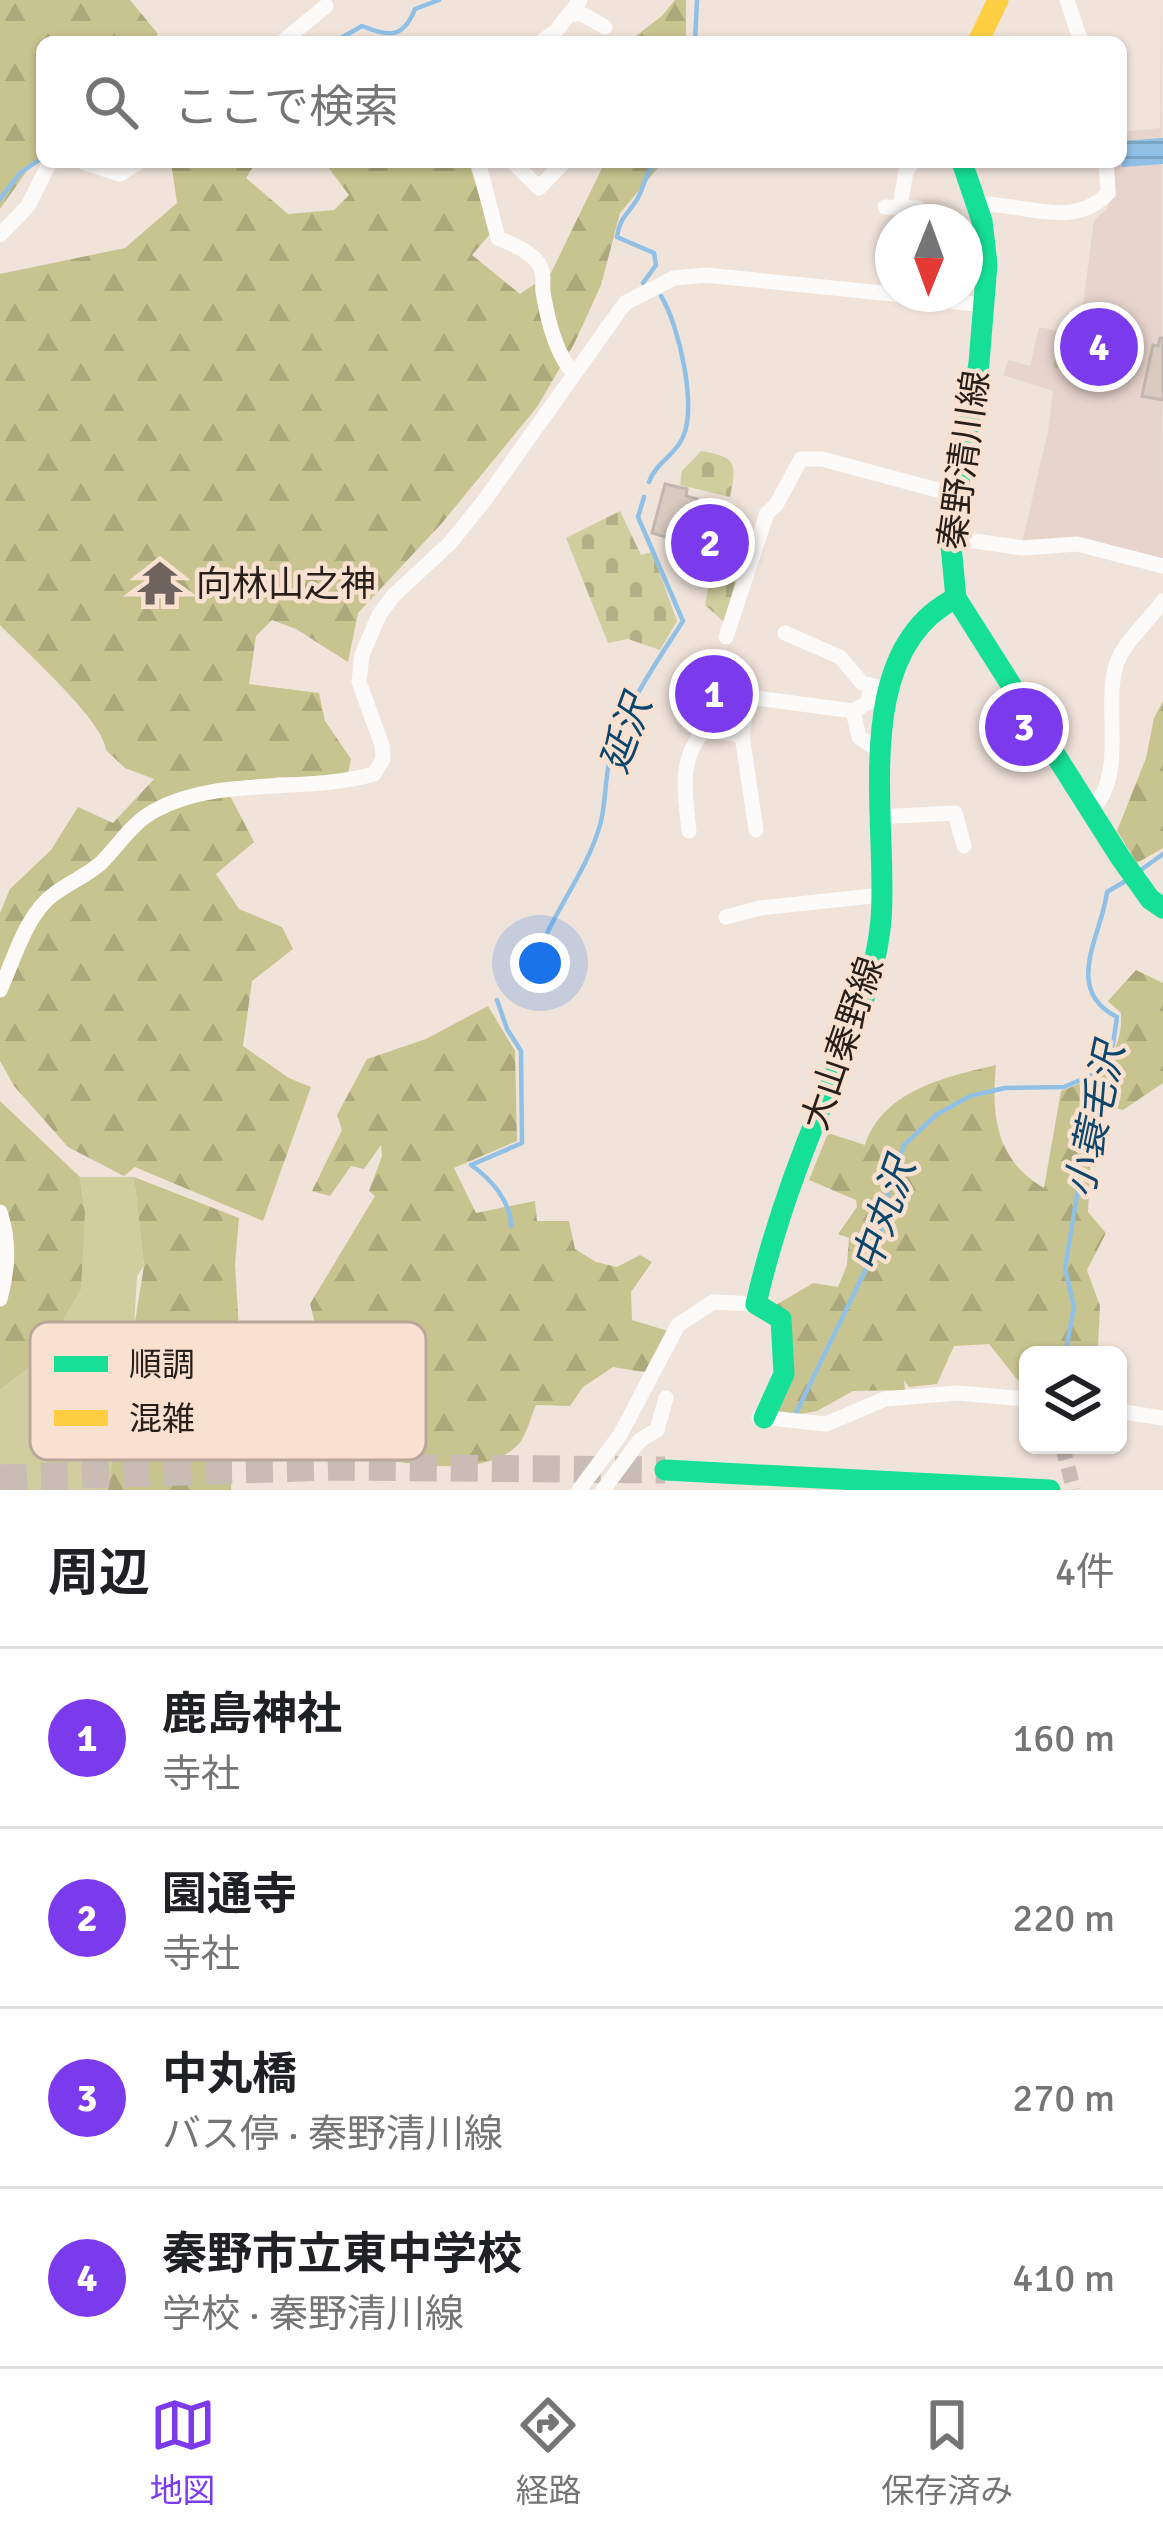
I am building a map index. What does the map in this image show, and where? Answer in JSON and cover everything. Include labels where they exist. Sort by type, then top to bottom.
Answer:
[{"type":"main road","points":[[981,36],[998,0]]},
{"type":"main road","name":"秦野清川線","points":[[964,168],[977,204]]},
{"type":"main road","name":"秦野清川線","points":[[983,227],[983,305]]},
{"type":"main road","name":"秦野清川線","points":[[982,312],[968,435],[948,537],[956,598],[1120,857],[1163,908]]},
{"type":"main road","name":"大山秦野線","points":[[756,1304],[775,1228],[863,1000],[877,948],[882,896],[877,817],[880,689],[919,622],[956,598]]},
{"type":"main road","points":[[756,1304],[781,1319],[784,1327],[782,1380],[762,1417]]},
{"type":"main road","points":[[665,1470],[1051,1490]]},
{"type":"street","points":[[1067,0],[1079,36]]},
{"type":"street","points":[[289,36],[326,6]]},
{"type":"street","points":[[547,36],[576,7],[605,27]]},
{"type":"street","points":[[0,235],[28,206],[47,168]]},
{"type":"street","points":[[102,168],[120,174],[130,168]]},
{"type":"street","points":[[480,168],[498,238],[537,260],[543,272],[553,330],[574,373]]},
{"type":"street","points":[[519,168],[554,204]]},
{"type":"street","points":[[539,188],[558,168]]},
{"type":"street","points":[[894,204],[908,168]]},
{"type":"street","points":[[977,204],[1003,203],[1058,214],[1083,212],[1108,193],[1106,168]]},
{"type":"street","points":[[0,990],[33,918],[53,894],[80,881],[149,813],[175,801],[220,792],[374,774],[383,758],[382,745],[359,682],[362,655],[379,615],[484,501],[625,303],[674,278],[746,276],[875,292]]},
{"type":"street","points":[[726,637],[767,513],[776,506],[801,459],[821,459],[956,495]]},
{"type":"street","points":[[948,537],[1022,548],[1077,544],[1163,566]]},
{"type":"street","points":[[1090,812],[1105,794],[1113,740],[1110,712],[1115,665],[1163,601]]},
{"type":"street","points":[[756,830],[742,735],[749,697],[854,711],[880,689],[840,657],[785,633]]},
{"type":"street","points":[[854,711],[859,736],[877,749]]},
{"type":"street","points":[[689,831],[684,781],[688,750],[704,730],[742,735]]},
{"type":"street","points":[[877,817],[956,813],[964,846]]},
{"type":"street","points":[[726,917],[760,908],[882,896]]},
{"type":"street","points":[[0,1212],[8,1270],[0,1299]]},
{"type":"street","points":[[579,1490],[620,1436],[678,1325],[713,1302],[756,1304]]},
{"type":"street","points":[[762,1417],[826,1424],[885,1400],[957,1393],[1019,1398]]},
{"type":"street","points":[[602,1490],[640,1440],[657,1430],[666,1398]]},
{"type":"street","points":[[1127,1412],[1163,1418]]},
{"type":"shaded area","points":[[1161,0],[1163,559],[1022,543],[1053,391],[1003,375],[1009,360],[1030,366],[1039,327],[1074,335],[1080,327],[1094,220],[1116,197],[1114,168],[1127,168],[1127,131],[1160,128]]},
{"type":"green space","points":[[0,0],[130,0],[156,36],[36,36],[36,160],[0,209]]},
{"type":"green space","points":[[675,0],[686,0],[686,36],[636,36]]},
{"type":"green space","points":[[172,168],[252,168],[246,178],[288,214],[334,210],[349,195],[329,168],[472,168],[491,233],[472,255],[520,294],[551,273],[602,168],[658,168],[620,213],[601,285],[537,407],[442,523],[358,613],[348,662],[296,629],[272,620],[256,636],[249,684],[319,693],[325,721],[351,759],[347,778],[280,777],[224,784],[254,842],[216,874],[239,909],[282,927],[293,949],[252,981],[243,1046],[289,1078],[311,1087],[263,1221],[135,1167],[124,1176],[68,1147],[14,1086],[0,1061],[0,913],[10,889],[51,850],[78,807],[113,823],[154,779],[125,768],[106,750],[78,704],[0,625],[0,274],[125,248],[177,203]]},
{"type":"green space","points":[[1059,346],[1106,358],[1100,380],[1053,367]]},
{"type":"green space","points":[[701,451],[732,464],[730,497],[680,485],[682,471]]},
{"type":"green space","points":[[620,511],[641,555],[652,552],[677,621],[660,650],[628,639],[608,643],[566,538]]},
{"type":"green space","points":[[690,566],[727,571],[736,579],[724,622],[705,605],[708,589]]},
{"type":"green space","points":[[1163,701],[1163,848],[1137,863],[1117,831]]},
{"type":"green space","points":[[1136,970],[1163,983],[1163,1083],[1123,1110],[1104,1105],[1092,1125],[1110,1134],[1091,1154],[1088,1212],[1106,1233],[1087,1270],[1100,1306],[1098,1346],[1019,1346],[1019,1382],[989,1344],[954,1346],[937,1384],[909,1387],[904,1380],[905,1390],[853,1391],[817,1411],[790,1416],[769,1413],[782,1380],[771,1308],[813,1283],[838,1287],[847,1265],[849,1238],[838,1234],[857,1207],[856,1200],[809,1180],[828,1133],[865,1145],[874,1126],[901,1099],[937,1081],[996,1065],[1000,1135],[1016,1164],[1044,1188],[1061,1091],[1097,1072],[1118,1041],[1121,1013],[1108,1001]]},
{"type":"green space","points":[[488,1006],[515,1051],[517,1141],[454,1168],[476,1213],[535,1201],[537,1221],[569,1221],[575,1249],[596,1262],[617,1267],[640,1255],[652,1262],[631,1292],[632,1320],[668,1331],[649,1373],[613,1367],[583,1387],[570,1406],[536,1405],[521,1441],[503,1456],[480,1464],[420,1465],[388,1460],[426,1460],[426,1322],[315,1322],[310,1304],[375,1196],[369,1191],[382,1156],[381,1145],[364,1169],[351,1166],[330,1196],[312,1191],[342,1130],[337,1115],[367,1059],[426,1039]]},
{"type":"green space","points":[[0,1101],[80,1177],[85,1212],[81,1289],[62,1322],[30,1322],[30,1367],[0,1390]]},
{"type":"green space","points":[[80,1177],[134,1177],[144,1266],[137,1276],[134,1322],[51,1322],[85,1212]]},
{"type":"green space","points":[[134,1177],[239,1218],[235,1264],[239,1322],[135,1322],[144,1266]]},
{"type":"green space","points":[[30,1367],[30,1460],[113,1460],[108,1490],[0,1490],[0,1390]]},
{"type":"green space","points":[[113,1460],[232,1460],[231,1490],[108,1490]]},
{"type":"water","points":[[1163,138],[1163,164],[1127,167],[1127,141]]},
{"type":"building","points":[[1160,338],[1163,400],[1142,396],[1153,345],[1158,346]]},
{"type":"building","points":[[665,484],[687,489],[686,496],[697,499],[682,555],[670,552],[673,539],[652,533]]},
{"type":"building","points":[[710,515],[732,527],[725,567],[688,560],[695,520],[709,523]]},
{"type":"building","points":[[705,679],[729,685],[722,709],[698,703]]},
{"type":"waterway","points":[[344,36],[362,26],[394,33],[405,26],[415,9],[439,0]]},
{"type":"waterway","name":"延沢","points":[[695,36],[697,0]]},
{"type":"waterway","points":[[0,199],[20,173],[36,162]]},
{"type":"waterway","name":"延沢","points":[[643,283],[656,265],[654,253],[617,237],[651,168]]},
{"type":"waterway","name":"延沢","points":[[649,482],[683,437],[687,423],[680,345],[661,296]]},
{"type":"waterway","name":"延沢","points":[[531,976],[546,935],[593,844],[602,816],[609,760],[626,716],[683,621],[638,517],[644,497]]},
{"type":"waterway","name":"小蓑毛沢","points":[[1138,872],[1163,854]]},
{"type":"waterway","name":"小蓑毛沢","points":[[1067,1346],[1074,1307],[1065,1268],[1090,1117],[1117,1017],[1101,1005],[1088,976],[1107,892],[1124,882]]},
{"type":"waterway","name":"延沢","points":[[497,1000],[521,1051],[522,1143],[471,1165],[498,1191],[511,1226]]},
{"type":"waterway","name":"中丸沢","points":[[796,1413],[878,1244],[904,1145],[936,1115],[970,1096],[1005,1088],[1064,1087],[1101,1071]]},
{"type":"tunnel","points":[[1064,1454],[1074,1490]]},
{"type":"tunnel","points":[[0,1478],[332,1467],[665,1470]]},
{"type":"traffic: fast","points":[[964,168],[982,221],[987,264],[979,363],[950,535],[956,598],[1120,857],[1150,899],[1163,908]]},
{"type":"traffic: fast","points":[[764,1418],[784,1374],[781,1319],[756,1304],[783,1207],[857,1018],[878,945],[886,698],[899,658],[922,623],[956,598]]},
{"type":"traffic: fast","points":[[665,1470],[1050,1490]]},
{"type":"traffic: slow","points":[[981,36],[998,0]]},
{"type":"place","name":"秦野市立東中学校","points":[[1099,347]]},
{"type":"place","name":"園通寺","points":[[710,543]]},
{"type":"place","name":"向林山之神","points":[[160,583]]},
{"type":"place","name":"鹿島神社","points":[[714,694]]},
{"type":"place","name":"中丸橋","points":[[1024,727]]}]
